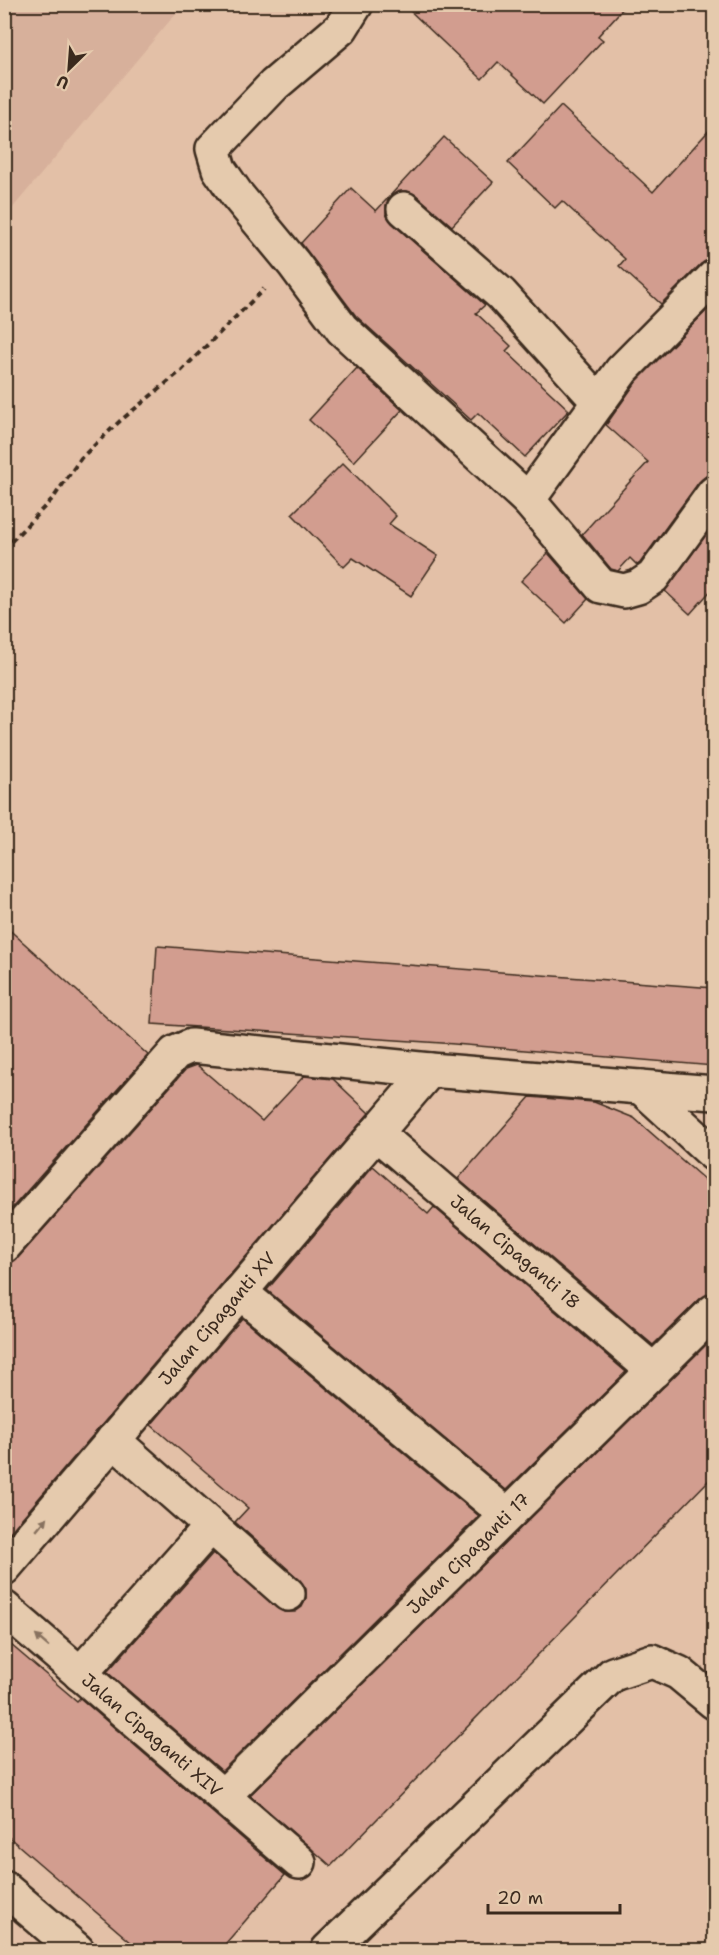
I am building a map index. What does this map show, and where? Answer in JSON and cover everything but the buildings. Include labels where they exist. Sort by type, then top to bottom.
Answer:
[{"type":"street","points":[[356,4],[341,28],[274,85],[213,149],[219,169],[237,195],[294,264],[342,329],[528,500],[601,586],[624,591],[638,587],[653,577],[714,493]]},
{"type":"street","points":[[405,209],[501,294],[599,402]]},
{"type":"street","points":[[528,500],[622,370],[714,277]]},
{"type":"street","points":[[4,1246],[175,1053],[191,1046],[430,1070],[714,1093]]},
{"type":"street","name":"Jalan Cipaganti XV","points":[[4,1568],[430,1070]]},
{"type":"street","points":[[640,1087],[714,1154]]},
{"type":"street","name":"Jalan Cipaganti 18","points":[[375,1133],[654,1371]]},
{"type":"street","points":[[240,1292],[507,1515]]},
{"type":"street","name":"Jalan Cipaganti 17","points":[[223,1796],[714,1311]]},
{"type":"street","points":[[113,1440],[288,1594]]},
{"type":"street","points":[[81,1674],[211,1526]]},
{"type":"street","name":"Jalan Cipaganti XIV","points":[[4,1608],[299,1862]]},
{"type":"street","points":[[328,1950],[613,1674],[652,1661],[679,1673],[714,1702]]},
{"type":"street","points":[[4,1888],[77,1950]]},
{"type":"path","points":[[4,549],[54,497],[81,458],[120,421],[181,371],[277,276],[294,264]]},
{"type":"shaded area","points":[[4,5],[183,5],[5,217]]}]
